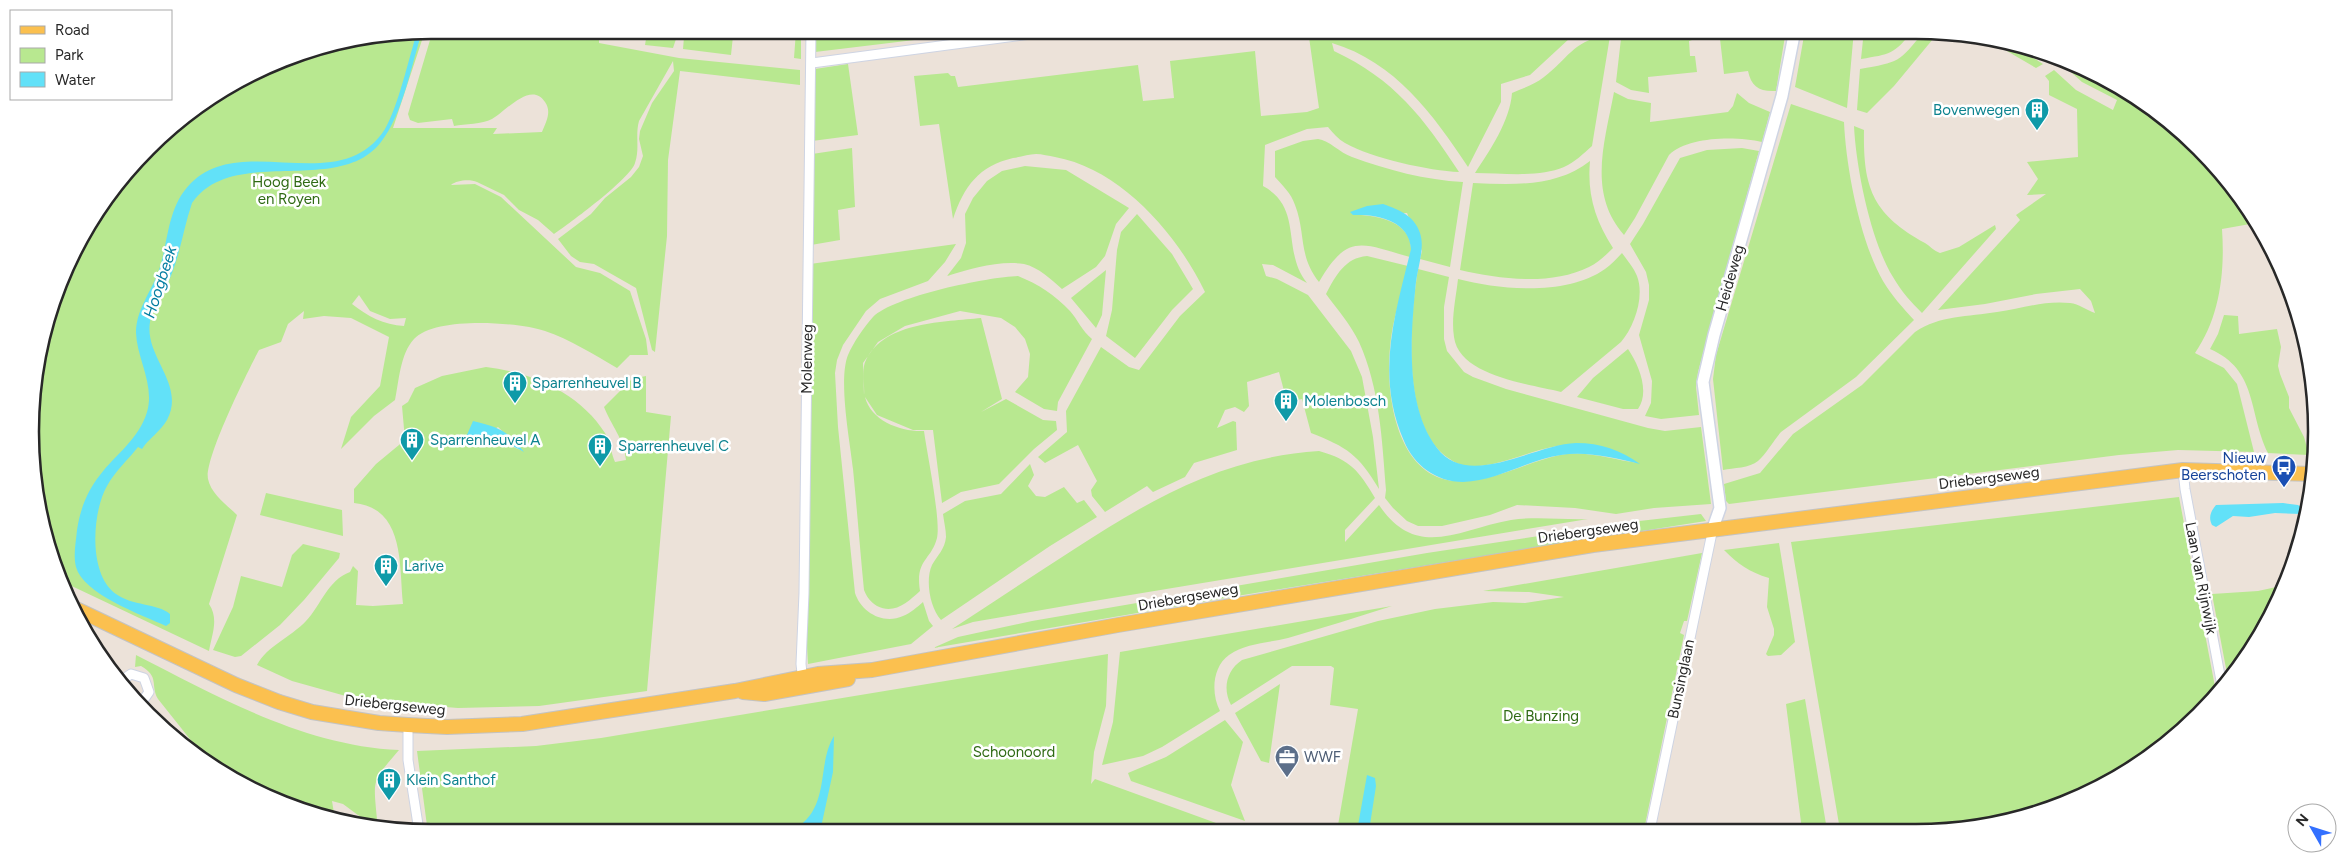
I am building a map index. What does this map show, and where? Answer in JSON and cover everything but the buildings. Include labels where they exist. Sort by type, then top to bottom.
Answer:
[{"type":"main road","name":"Driebergseweg","points":[[83,612],[189,663],[279,702],[312,712],[379,723],[408,725],[447,727],[522,724],[735,691],[764,694],[803,683],[846,680],[872,670],[1118,625],[1515,558],[1714,528],[2183,470],[2306,474]]},
{"type":"street","name":"Molenweg","points":[[803,683],[811,39]]},
{"type":"street","points":[[812,63],[992,39]]},
{"type":"street","name":"Heideweg","points":[[1714,528],[1720,508],[1703,382],[1714,334],[1782,96],[1793,39]]},
{"type":"street","name":"Laan van Rijnwijk","points":[[2183,470],[2188,507],[2221,679]]},
{"type":"street","name":"Bunsinglaan","points":[[1651,824],[1714,528]]},
{"type":"street","points":[[126,678],[131,674],[144,678],[149,692],[144,699]]},
{"type":"street","points":[[408,725],[408,760],[418,823]]},
{"type":"green space","name":"Hoog Beek en Royen","points":[[422,39],[393,128],[497,128],[493,134],[542,132],[547,121],[548,110],[545,102],[539,96],[533,94],[518,100],[488,121],[454,126],[452,119],[418,123],[410,120],[408,114],[430,39],[599,39],[599,43],[679,58],[800,70],[800,85],[680,71],[668,160],[667,236],[655,352],[652,350],[636,288],[594,264],[580,262],[571,256],[558,239],[591,214],[605,198],[631,177],[639,167],[643,156],[639,139],[640,131],[652,103],[674,71],[673,61],[639,121],[636,158],[631,170],[599,200],[554,234],[538,220],[519,210],[504,195],[477,182],[464,180],[451,185],[475,184],[501,197],[576,267],[600,273],[630,291],[646,339],[648,355],[630,355],[617,368],[582,348],[545,331],[516,325],[477,323],[440,327],[425,332],[414,339],[409,345],[403,360],[395,400],[374,416],[341,449],[351,417],[380,386],[389,337],[351,318],[324,316],[303,319],[304,311],[288,324],[281,342],[259,350],[219,435],[213,453],[208,479],[212,490],[237,515],[209,604],[214,615],[214,621],[209,651],[70,585],[52,533],[42,483],[39,432],[42,380],[52,330],[69,281],[91,235],[120,192],[173,136],[192,120],[235,91],[258,79],[305,60],[355,46],[380,42]],"holes":[[[359,295],[370,311],[390,319],[406,318],[404,326],[383,322],[352,304]]]},
{"type":"green space","points":[[646,39],[676,39],[673,48],[645,45]]},
{"type":"green space","points":[[684,39],[733,39],[731,55],[683,49]]},
{"type":"green space","points":[[795,39],[801,39],[801,59],[794,58]]},
{"type":"green space","points":[[814,39],[923,39],[815,52]]},
{"type":"green space","points":[[1309,39],[1569,39],[1530,75],[1501,84],[1501,102],[1468,167],[1441,128],[1410,92],[1375,63],[1332,43],[1334,51],[1374,74],[1406,102],[1433,134],[1459,172],[1417,166],[1370,154],[1342,141],[1328,127],[1307,129],[1265,145],[1263,186],[1276,195],[1284,206],[1299,271],[1307,283],[1273,265],[1262,264],[1266,276],[1277,279],[1308,295],[1351,351],[1362,377],[1373,437],[1379,489],[1365,468],[1351,454],[1334,443],[1311,433],[1302,399],[1287,402],[1279,372],[1247,382],[1249,406],[1244,412],[1235,407],[1225,410],[1217,428],[1233,421],[1236,422],[1237,450],[1194,463],[1185,477],[1153,492],[1147,486],[1105,512],[1092,496],[1091,490],[1097,481],[1078,445],[1045,463],[1038,457],[1067,432],[1066,411],[1101,347],[1129,367],[1139,370],[1180,316],[1205,292],[1179,248],[1144,207],[1102,175],[1079,164],[1055,157],[1031,154],[991,166],[974,179],[968,187],[953,219],[939,124],[920,126],[914,76],[948,73],[951,76],[955,76],[958,87],[1138,65],[1143,101],[1174,98],[1170,61],[1255,51],[1261,116],[1307,112],[1319,108]]},
{"type":"green space","points":[[1592,39],[1610,39],[1592,146],[1572,163],[1543,173],[1475,173],[1503,125],[1512,93],[1540,80],[1585,42]]},
{"type":"green space","points":[[1621,39],[1692,39],[1689,41],[1690,56],[1695,56],[1697,72],[1648,77],[1649,93],[1631,90],[1616,82]]},
{"type":"green space","points":[[1720,39],[1785,39],[1776,91],[1757,87],[1751,81],[1748,71],[1724,74]]},
{"type":"green space","points":[[1803,39],[1853,39],[1847,108],[1795,87]]},
{"type":"green space","points":[[1863,39],[1905,39],[1891,52],[1861,59]]},
{"type":"green space","points":[[1917,39],[1932,40],[1894,86],[1867,113],[1857,110],[1860,69],[1891,62],[1909,49]]},
{"type":"green space","points":[[2003,49],[2031,57],[2043,64],[2036,68]]},
{"type":"green space","points":[[848,64],[858,135],[812,141],[815,69]]},
{"type":"green space","points":[[2054,70],[2076,90],[2113,110],[2117,100],[2082,82],[2069,70],[2112,91],[2155,120],[2174,136],[2211,173],[2249,224],[2222,229],[2223,261],[2219,294],[2210,324],[2195,353],[2224,368],[2237,384],[2254,452],[2178,450],[2119,455],[1729,504],[1726,501],[1724,484],[1760,473],[1793,434],[1862,385],[1915,332],[1925,326],[1934,322],[1955,318],[2060,302],[2073,304],[2095,313],[2091,301],[2080,289],[1938,310],[2020,220],[2016,215],[2046,194],[2027,195],[2038,179],[2027,162],[2078,157],[2077,109],[2049,95],[2049,81],[2045,76]]},
{"type":"green space","points":[[1614,92],[1628,99],[1651,103],[1650,122],[1728,112],[1733,106],[1737,93],[1749,103],[1770,112],[1762,142],[1727,138],[1713,139],[1688,144],[1669,155],[1624,235],[1613,219],[1606,202],[1602,184],[1603,148]]},
{"type":"green space","points":[[1791,104],[1844,122],[1851,182],[1867,246],[1883,281],[1914,320],[1856,377],[1781,432],[1758,461],[1746,466],[1723,470],[1713,379],[1716,355]]},
{"type":"green space","points":[[1854,126],[1864,130],[1866,168],[1874,197],[1882,210],[1907,232],[1940,253],[1959,247],[1995,225],[1996,229],[1922,313],[1896,282],[1878,245],[1861,183]]},
{"type":"green space","points":[[1318,139],[1348,155],[1379,166],[1421,177],[1463,182],[1450,267],[1420,259],[1422,251],[1407,213],[1353,215],[1374,216],[1394,223],[1408,236],[1411,245],[1410,257],[1380,248],[1357,246],[1339,255],[1319,282],[1312,272],[1305,254],[1298,215],[1293,201],[1275,177],[1275,151],[1303,141]]},
{"type":"green space","points":[[852,148],[855,207],[838,210],[840,240],[811,245],[812,154]]},
{"type":"green space","points":[[1742,148],[1759,151],[1698,372],[1696,387],[1699,415],[1661,419],[1645,416],[1651,403],[1652,381],[1639,335],[1649,300],[1649,285],[1646,272],[1630,244],[1680,158],[1707,150]]},
{"type":"green space","points":[[1590,161],[1591,196],[1601,227],[1613,248],[1602,258],[1589,267],[1574,273],[1542,279],[1508,278],[1460,270],[1473,183],[1519,184],[1549,180],[1564,176]]},
{"type":"green space","points":[[1025,166],[1066,170],[1129,208],[1116,224],[1105,256],[1096,267],[1062,289],[1040,271],[1024,264],[995,264],[947,276],[961,258],[966,243],[965,214],[973,198],[987,181],[1002,171]]},
{"type":"green space","points":[[1137,214],[1172,254],[1193,289],[1172,310],[1135,358],[1106,336],[1112,310],[1117,250],[1121,232]]},
{"type":"green space","points":[[956,244],[945,262],[928,281],[880,299],[866,311],[843,345],[837,360],[835,373],[838,427],[855,593],[862,606],[868,611],[881,618],[888,619],[906,615],[923,602],[929,621],[933,626],[911,644],[808,664],[806,627],[810,264]]},
{"type":"green space","points":[[1622,253],[1634,270],[1639,284],[1639,302],[1634,320],[1621,342],[1561,392],[1497,376],[1468,361],[1459,350],[1454,337],[1453,323],[1458,279],[1513,288],[1553,287],[1572,284],[1590,278],[1607,267]]},
{"type":"green space","points":[[1367,256],[1408,266],[1391,338],[1390,390],[1400,435],[1411,454],[1424,469],[1442,479],[1465,481],[1501,474],[1560,455],[1590,455],[1638,463],[1563,446],[1546,448],[1501,462],[1479,466],[1461,465],[1444,455],[1430,439],[1421,418],[1415,394],[1411,340],[1418,269],[1449,277],[1444,307],[1444,339],[1447,351],[1464,372],[1506,389],[1648,428],[1665,431],[1701,427],[1711,504],[1654,508],[1616,514],[1575,508],[1517,505],[1490,515],[1442,526],[1418,526],[1407,521],[1385,498],[1386,490],[1379,415],[1372,378],[1366,360],[1352,329],[1326,294],[1338,274],[1347,264],[1359,257]]},
{"type":"green space","points":[[1106,270],[1102,315],[1096,328],[1071,298]]},
{"type":"green space","points":[[1018,276],[1039,286],[1052,295],[1070,311],[1085,333],[1092,339],[1058,402],[1057,411],[1044,409],[1015,392],[1028,377],[1030,354],[1025,339],[1015,327],[1001,318],[960,311],[905,326],[878,342],[863,363],[863,371],[866,360],[875,347],[901,331],[934,323],[981,318],[1002,399],[981,412],[1006,399],[1043,420],[1056,421],[1057,430],[1034,449],[999,484],[961,492],[942,503],[933,430],[913,430],[877,415],[865,397],[868,405],[880,419],[897,427],[915,431],[924,431],[938,529],[934,546],[920,572],[920,591],[906,603],[895,608],[889,609],[877,606],[869,600],[864,590],[844,395],[845,366],[848,355],[866,325],[884,309],[942,289]]},
{"type":"green space","points":[[2224,315],[2238,316],[2239,334],[2277,329],[2281,347],[2278,366],[2289,397],[2289,408],[2304,437],[2307,455],[2268,453],[2250,393],[2244,380],[2236,368],[2225,358],[2210,349],[2218,334]]},
{"type":"green space","points":[[1628,349],[1642,379],[1643,395],[1638,409],[1623,409],[1577,397],[1593,378]]},
{"type":"green space","points":[[486,367],[520,374],[553,387],[568,396],[595,419],[607,436],[615,462],[626,460],[625,452],[604,407],[632,379],[646,376],[646,412],[671,416],[647,691],[539,706],[458,708],[360,700],[292,681],[257,665],[267,652],[306,621],[330,587],[342,576],[350,572],[353,566],[358,571],[356,605],[403,604],[399,556],[391,527],[383,515],[371,507],[354,503],[354,489],[376,464],[405,440],[402,406],[408,402],[415,388],[442,376]],"holes":[[[498,427],[523,451],[493,439],[479,439]]]},
{"type":"green space","points":[[1319,451],[1339,458],[1353,468],[1375,498],[1345,530],[1345,542],[1379,505],[1393,522],[1408,532],[1424,537],[1456,534],[1511,520],[1540,518],[1588,519],[1088,602],[973,622],[952,629],[1105,530],[1162,497],[1221,471],[1285,455]]},
{"type":"green space","points":[[1030,464],[1034,475],[1028,486],[1036,496],[1045,497],[1064,487],[1077,503],[1084,500],[1097,517],[1050,546],[941,620],[931,601],[929,578],[932,565],[945,541],[946,534],[943,514],[965,501],[1001,494]]},
{"type":"green space","points":[[266,493],[342,510],[343,536],[260,515]]},
{"type":"green space","points":[[2179,497],[2215,686],[2174,727],[2134,758],[2089,784],[2042,803],[1992,817],[1967,821],[1915,824],[1839,824],[1791,542]]},
{"type":"green space","points":[[1701,514],[1706,521],[1623,534],[1613,524]]},
{"type":"green space","points":[[1598,527],[1608,536],[1231,597],[933,648],[958,637],[1032,621],[1427,553]]},
{"type":"green space","points":[[1779,543],[1795,642],[1781,655],[1768,656],[1766,654],[1774,635],[1767,607],[1769,578],[1744,567],[1724,550]]},
{"type":"green space","points":[[303,544],[340,553],[339,558],[280,625],[241,656],[235,657],[213,650],[233,607],[241,576],[282,587],[292,555]]},
{"type":"green space","name":"De Bunzing","points":[[1702,553],[1687,621],[1684,621],[1680,633],[1684,635],[1645,824],[1338,824],[1358,709],[1330,705],[1334,668],[1331,666],[1292,666],[1231,705],[1228,699],[1227,686],[1230,674],[1242,660],[1378,621],[1435,609],[1493,602],[1525,603],[1564,597],[1529,592],[1483,591]]},
{"type":"green space","points":[[2276,587],[2256,628],[2227,671],[2212,594],[2258,591]]},
{"type":"green space","points":[[1392,606],[1288,638],[1236,651],[1223,660],[1216,674],[1214,689],[1220,711],[1162,747],[1143,756],[1102,765],[1113,722],[1120,652]]},
{"type":"green space","name":"Schoonoord","points":[[1108,654],[1106,706],[1094,752],[1091,784],[1095,779],[1219,824],[427,824],[417,751],[536,746],[601,738]]},
{"type":"green space","points":[[136,655],[230,702],[296,729],[364,746],[399,750],[376,781],[377,819],[362,818],[343,804],[332,801],[334,812],[305,803],[258,784],[235,772],[194,745],[158,699],[151,674],[141,666],[135,667]]},
{"type":"green space","points":[[1280,684],[1269,763],[1261,761],[1235,713]]},
{"type":"green space","points":[[1805,699],[1826,824],[1801,824],[1786,704]]},
{"type":"green space","points":[[1225,720],[1243,742],[1231,785],[1245,821],[1131,781],[1128,773],[1166,757]]},
{"type":"water","name":"Hoogbeek","points":[[420,39],[401,104],[389,131],[381,142],[363,158],[340,166],[314,170],[259,172],[233,176],[210,186],[192,203],[170,279],[151,316],[150,322],[150,335],[153,347],[172,394],[171,407],[167,420],[161,428],[142,449],[138,447],[107,486],[98,511],[95,543],[101,573],[107,585],[122,598],[165,610],[170,614],[170,623],[166,626],[101,595],[81,577],[76,567],[75,548],[77,530],[82,508],[95,481],[133,438],[147,412],[149,392],[137,343],[137,324],[141,308],[159,270],[177,202],[191,183],[212,169],[237,162],[318,163],[343,160],[366,149],[385,129],[399,95],[415,40]]},
{"type":"water","points":[[1383,204],[1410,217],[1420,233],[1421,251],[1416,282],[1412,368],[1419,411],[1426,431],[1437,448],[1450,460],[1466,465],[1484,465],[1503,462],[1560,445],[1585,443],[1610,448],[1640,464],[1600,456],[1581,454],[1561,455],[1536,461],[1488,478],[1463,482],[1444,479],[1427,471],[1420,465],[1408,450],[1395,417],[1389,369],[1394,321],[1411,249],[1409,239],[1398,225],[1390,221],[1372,216],[1353,215],[1350,212],[1367,206]]},
{"type":"water","points":[[473,421],[502,431],[513,439],[524,452],[495,440],[481,440],[463,444]]},
{"type":"water","points":[[2283,503],[2301,507],[2300,514],[2275,513],[2249,517],[2233,516],[2216,527],[2212,525],[2210,519],[2216,505]]},
{"type":"water","points":[[834,736],[833,772],[822,824],[801,824],[809,817],[819,795],[829,747]]},
{"type":"water","points":[[1367,775],[1375,778],[1376,786],[1370,824],[1358,824]]},
{"type":"place","name":"Bovenwegen","points":[[2037,131]]},
{"type":"place","name":"Sparrenheuvel B","points":[[515,404]]},
{"type":"place","name":"Molenbosch","points":[[1286,422]]},
{"type":"place","name":"Sparrenheuvel A","points":[[412,461]]},
{"type":"place","name":"Sparrenheuvel C","points":[[600,467]]},
{"type":"place","name":"Nieuw Beerschoten","points":[[2284,488]]},
{"type":"place","name":"Larive","points":[[386,587]]},
{"type":"place","name":"WWF","points":[[1287,778]]},
{"type":"place","name":"Klein Santhof","points":[[389,801]]}]
